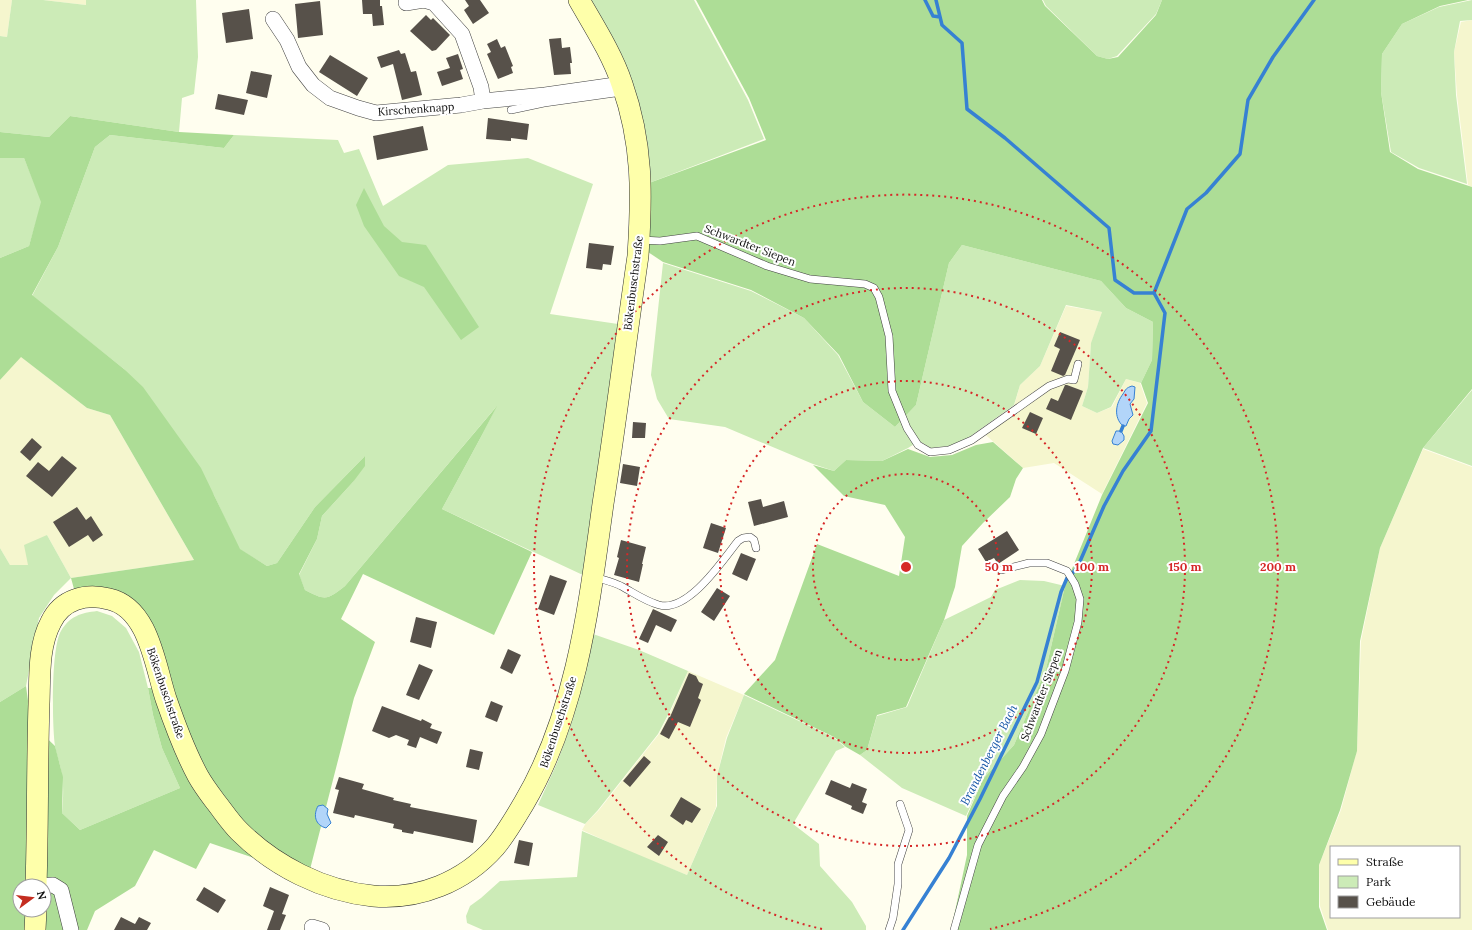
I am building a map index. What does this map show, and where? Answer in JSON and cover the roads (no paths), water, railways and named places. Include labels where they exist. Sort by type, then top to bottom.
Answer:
[{"type":"main road","name":"Bökenbuschstraße","points":[[37,878],[37,764],[41,654],[52,619],[61,607],[71,601],[90,595],[113,600],[127,607],[138,620],[152,650],[165,698],[182,741],[200,780],[236,829],[265,854],[302,876],[333,889],[357,894],[381,896],[406,895],[430,890],[443,885],[476,866],[500,841],[534,788],[547,760],[570,690],[579,655],[593,576],[618,403],[639,240],[641,207],[639,160],[636,137],[623,88],[617,70],[579,0]]},
{"type":"main road","points":[[35,930],[36,918]]},
{"type":"street","points":[[406,3],[424,0],[434,3],[462,34],[481,87],[483,101]]},
{"type":"street","name":"Kirschenknapp","points":[[273,19],[287,40],[299,67],[313,85],[330,98],[376,113],[623,88]]},
{"type":"street","name":"Bökenbuschstraße","points":[[52,885],[61,890],[71,930]]},
{"type":"lane","points":[[511,110],[623,88]]},
{"type":"lane","name":"Schwardter Siepen","points":[[639,240],[660,241],[697,236],[767,266],[810,279],[865,284],[874,288],[879,298],[889,336],[892,391],[907,428],[918,445],[930,452],[949,450],[972,440],[1049,386],[1068,379],[1074,380],[1078,364]]},
{"type":"lane","points":[[593,576],[619,585],[648,601],[661,606],[674,604],[690,596],[706,582],[738,541],[743,538],[750,537],[754,540],[756,548]]},
{"type":"lane","name":"Schwardter Siepen","points":[[954,930],[978,845],[1003,796],[1023,767],[1041,734],[1064,672],[1078,622],[1080,599],[1075,584],[1066,571],[1047,563],[1029,563],[1001,570]]},
{"type":"lane","points":[[889,930],[893,918],[898,884],[898,864],[908,830],[900,804]]},
{"type":"water","points":[[1128,387],[1135,387],[1134,399],[1130,404],[1133,415],[1129,419],[1126,426],[1123,426],[1118,418],[1117,406]]},
{"type":"water","points":[[1116,431],[1121,431],[1124,436],[1124,440],[1118,445],[1113,444],[1112,441]]},
{"type":"water","points":[[323,805],[328,809],[327,814],[331,823],[326,828],[319,825],[315,816],[318,806]]},
{"type":"waterway","points":[[925,0],[933,16],[940,17]]},
{"type":"waterway","points":[[936,0],[942,25],[962,43],[967,109],[1005,138],[1109,228],[1115,280],[1134,293],[1154,293]]},
{"type":"waterway","name":"Brandenberger Bach","points":[[1072,574],[1078,566],[1104,506],[1123,471],[1151,431],[1165,313],[1154,293],[1187,209],[1206,193],[1240,154],[1248,100],[1273,57],[1314,0]]},
{"type":"waterway","points":[[1121,431],[1123,426]]},
{"type":"waterway","name":"Brandenberger Bach","points":[[903,930],[949,858],[980,799],[1037,682],[1061,592],[1067,578]]}]
